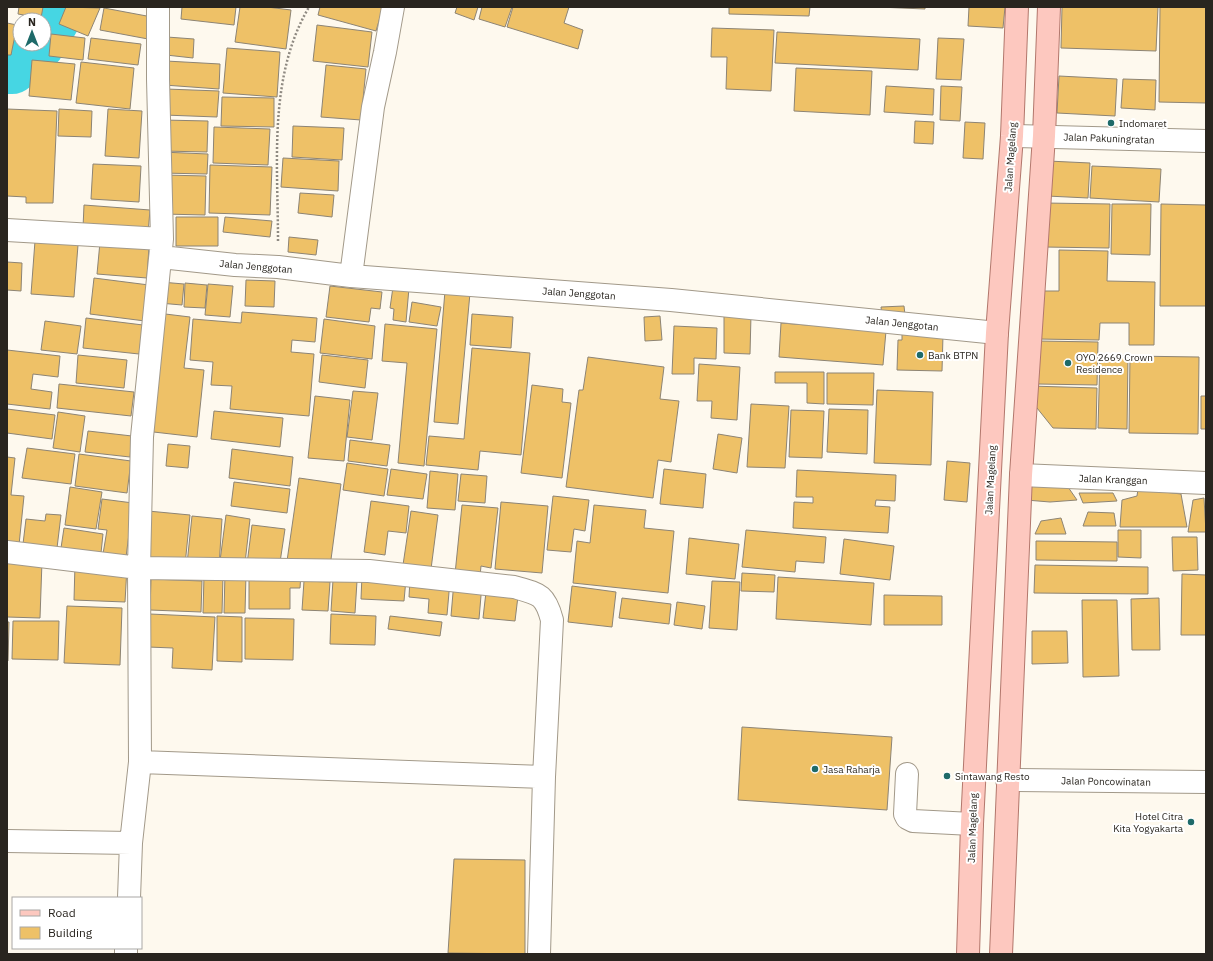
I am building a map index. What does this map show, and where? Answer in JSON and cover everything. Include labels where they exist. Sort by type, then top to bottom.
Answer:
[{"type":"main road","name":"Jalan Magelang","points":[[968,954],[972,824],[997,333],[1012,136],[1017,7]]},
{"type":"main road","points":[[1001,954],[1020,475],[1044,136],[1049,7]]},
{"type":"street","points":[[129,897],[131,843],[140,762],[138,568],[142,437],[162,248],[158,80],[158,7]]},
{"type":"street","points":[[351,276],[372,107],[385,52],[393,7]]},
{"type":"street","name":"Jalan Pakuningratan","points":[[1012,136],[1206,140]]},
{"type":"street","name":"Jalan Jenggotan","points":[[7,230],[162,248],[235,265],[278,267],[351,276],[671,300],[997,333]]},
{"type":"street","name":"Jalan Kranggan","points":[[1020,475],[1206,483]]},
{"type":"street","points":[[7,552],[138,568],[369,571],[514,587],[534,592],[547,602],[552,620],[544,777],[539,954]]},
{"type":"street","points":[[140,762],[544,777]]},
{"type":"street","points":[[907,774],[905,814],[907,818],[913,821],[972,824]]},
{"type":"street","name":"Jalan Poncowinatan","points":[[1007,780],[1206,782]]},
{"type":"street","points":[[7,842],[131,843]]},
{"type":"path","points":[[278,267],[279,108],[282,81],[292,43],[309,7]]},
{"type":"building","points":[[19,7],[43,7],[42,12],[18,12]]},
{"type":"building","points":[[66,7],[100,8],[88,36],[59,24]]},
{"type":"building","points":[[182,7],[236,7],[234,25],[181,19]]},
{"type":"building","points":[[240,7],[267,7],[291,10],[286,49],[235,42]]},
{"type":"building","points":[[320,7],[383,7],[376,31],[318,15]]},
{"type":"building","points":[[457,7],[478,7],[474,20],[455,13]]},
{"type":"building","points":[[482,7],[512,7],[505,27],[479,19]]},
{"type":"building","points":[[513,7],[569,7],[564,23],[583,30],[578,49],[507,27]]},
{"type":"building","points":[[729,7],[810,7],[809,16],[729,14]]},
{"type":"building","points":[[878,7],[925,7],[925,9]]},
{"type":"building","points":[[969,7],[1005,7],[1003,28],[968,26]]},
{"type":"building","points":[[1062,7],[1158,7],[1156,51],[1061,48]]},
{"type":"building","points":[[1160,7],[1206,7],[1206,103],[1159,102]]},
{"type":"building","points":[[104,8],[152,17],[148,39],[100,30]]},
{"type":"building","points":[[7,23],[12,24],[12,50],[11,55],[7,55]]},
{"type":"building","points":[[317,25],[372,32],[368,67],[313,61]]},
{"type":"building","points":[[712,28],[774,30],[771,91],[726,89],[727,57],[711,57]]},
{"type":"building","points":[[777,32],[920,39],[918,70],[775,63]]},
{"type":"building","points":[[52,34],[85,38],[83,60],[49,56],[49,52],[52,52]]},
{"type":"building","points":[[167,37],[194,39],[193,58],[166,55]]},
{"type":"building","points":[[91,38],[141,44],[138,65],[88,59]]},
{"type":"building","points":[[938,38],[964,39],[961,80],[936,79]]},
{"type":"building","points":[[227,48],[280,52],[277,97],[223,93]]},
{"type":"building","points":[[32,60],[75,64],[71,100],[29,96]]},
{"type":"building","points":[[166,61],[220,64],[219,89],[164,85]]},
{"type":"building","points":[[81,62],[134,68],[130,109],[76,103]]},
{"type":"building","points":[[326,65],[366,69],[361,120],[321,117]]},
{"type":"building","points":[[796,68],[872,71],[870,115],[794,111]]},
{"type":"building","points":[[1059,76],[1117,79],[1115,116],[1057,113]]},
{"type":"building","points":[[1123,79],[1156,80],[1155,110],[1121,108]]},
{"type":"building","points":[[886,86],[934,89],[933,115],[884,112]]},
{"type":"building","points":[[941,86],[962,87],[960,121],[940,120]]},
{"type":"building","points":[[166,89],[219,91],[217,117],[164,115]]},
{"type":"building","points":[[222,97],[274,98],[274,127],[221,126]]},
{"type":"building","points":[[7,109],[57,111],[53,203],[26,203],[26,197],[7,196]]},
{"type":"building","points":[[59,109],[92,111],[91,137],[58,136]]},
{"type":"building","points":[[108,109],[142,111],[139,158],[105,156]]},
{"type":"building","points":[[163,120],[208,121],[207,152],[162,151]]},
{"type":"building","points":[[915,121],[934,122],[933,144],[914,143]]},
{"type":"building","points":[[965,122],[985,123],[983,159],[963,158]]},
{"type":"building","points":[[293,126],[344,128],[342,160],[292,157]]},
{"type":"building","points":[[214,127],[270,129],[268,165],[213,163]]},
{"type":"building","points":[[161,152],[208,154],[207,174],[161,173]]},
{"type":"building","points":[[283,158],[339,161],[338,191],[281,187]]},
{"type":"building","points":[[1048,161],[1090,163],[1088,198],[1047,196]]},
{"type":"building","points":[[93,164],[141,166],[139,202],[91,199]]},
{"type":"building","points":[[210,165],[272,167],[270,215],[209,213]]},
{"type":"building","points":[[1092,166],[1161,169],[1159,202],[1090,198]]},
{"type":"building","points":[[164,175],[206,176],[205,215],[163,214]]},
{"type":"building","points":[[300,193],[334,195],[332,217],[298,213]]},
{"type":"building","points":[[1045,203],[1110,204],[1109,248],[1044,247]]},
{"type":"building","points":[[1112,204],[1151,204],[1150,255],[1111,254]]},
{"type":"building","points":[[1161,204],[1206,205],[1206,306],[1160,306]]},
{"type":"building","points":[[84,205],[150,210],[148,233],[83,228]]},
{"type":"building","points":[[176,217],[218,217],[218,246],[176,246]]},
{"type":"building","points":[[225,217],[272,221],[270,237],[223,232]]},
{"type":"building","points":[[289,237],[318,240],[316,255],[288,252]]},
{"type":"building","points":[[35,241],[78,245],[74,297],[31,294]]},
{"type":"building","points":[[100,242],[149,246],[147,278],[97,274]]},
{"type":"building","points":[[1059,250],[1108,251],[1107,281],[1155,282],[1154,345],[1129,345],[1129,323],[1100,323],[1099,340],[1038,339],[1039,291],[1059,291]]},
{"type":"building","points":[[7,262],[22,263],[21,291],[7,290]]},
{"type":"building","points":[[94,278],[149,285],[145,321],[90,314]]},
{"type":"building","points":[[246,280],[275,281],[274,307],[245,306]]},
{"type":"building","points":[[161,282],[184,284],[182,305],[159,303]]},
{"type":"building","points":[[185,283],[207,285],[205,308],[184,307]]},
{"type":"building","points":[[208,284],[233,286],[230,317],[205,315]]},
{"type":"building","points":[[330,286],[382,292],[380,309],[371,308],[369,322],[326,317]]},
{"type":"building","points":[[393,287],[409,288],[406,322],[393,320],[394,309],[390,308]]},
{"type":"building","points":[[445,291],[470,293],[458,424],[434,422]]},
{"type":"building","points":[[412,302],[441,307],[437,326],[409,322]]},
{"type":"building","points":[[904,306],[905,315],[882,316],[881,307]]},
{"type":"building","points":[[242,312],[317,318],[315,342],[292,340],[291,352],[314,354],[309,416],[230,409],[232,386],[211,385],[213,362],[190,360],[193,319],[241,323]]},
{"type":"building","points":[[157,313],[190,317],[184,368],[204,370],[197,437],[145,431]]},
{"type":"building","points":[[472,314],[513,317],[511,348],[470,345]]},
{"type":"building","points":[[724,314],[751,315],[750,354],[724,353]]},
{"type":"building","points":[[660,316],[662,340],[645,341],[644,317]]},
{"type":"building","points":[[86,318],[143,325],[139,354],[83,348]]},
{"type":"building","points":[[324,319],[375,326],[372,359],[320,353]]},
{"type":"building","points":[[45,321],[81,326],[77,354],[41,350]]},
{"type":"building","points":[[781,323],[886,331],[883,365],[779,357]]},
{"type":"building","points":[[385,324],[437,329],[424,466],[398,463],[407,363],[382,361]]},
{"type":"building","points":[[674,326],[717,328],[716,359],[694,358],[694,374],[672,374]]},
{"type":"building","name":"Bank BTPN","points":[[902,334],[943,335],[942,371],[897,370],[898,340],[902,340]]},
{"type":"building","name":"OYO 2669 Crown Residence","points":[[1038,341],[1098,342],[1097,385],[1038,384]]},
{"type":"building","points":[[472,348],[530,353],[521,455],[480,451],[478,470],[426,465],[429,436],[464,439]]},
{"type":"building","points":[[7,350],[60,356],[58,377],[33,374],[31,389],[52,392],[50,409],[7,404]]},
{"type":"building","points":[[78,355],[127,360],[124,388],[76,383]]},
{"type":"building","points":[[322,355],[368,360],[365,388],[319,382]]},
{"type":"building","points":[[1100,356],[1128,356],[1127,429],[1098,428]]},
{"type":"building","points":[[1130,356],[1199,357],[1198,434],[1129,433]]},
{"type":"building","points":[[588,357],[664,367],[660,399],[679,401],[671,462],[658,460],[653,498],[566,487],[579,390],[583,390]]},
{"type":"building","points":[[699,364],[740,367],[737,420],[711,418],[712,401],[697,401]]},
{"type":"building","points":[[775,372],[824,372],[824,404],[807,403],[807,383],[775,383]]},
{"type":"building","points":[[827,373],[874,373],[873,405],[827,404]]},
{"type":"building","points":[[59,384],[134,392],[131,416],[57,408]]},
{"type":"building","points":[[532,385],[563,389],[562,402],[571,403],[562,478],[521,473]]},
{"type":"building","points":[[1030,386],[1097,388],[1096,429],[1053,428],[1029,398]]},
{"type":"building","points":[[877,390],[933,392],[931,465],[874,463]]},
{"type":"building","points":[[353,391],[378,393],[372,440],[347,437]]},
{"type":"building","points":[[315,396],[350,400],[344,461],[308,458]]},
{"type":"building","points":[[1201,396],[1206,396],[1206,429],[1201,429]]},
{"type":"building","points":[[751,404],[789,406],[785,468],[747,467]]},
{"type":"building","points":[[7,409],[55,415],[52,439],[7,433]]},
{"type":"building","points":[[829,409],[868,410],[867,454],[827,452]]},
{"type":"building","points":[[791,410],[824,411],[822,458],[789,457]]},
{"type":"building","points":[[214,411],[283,418],[280,447],[211,439]]},
{"type":"building","points":[[58,412],[85,416],[80,452],[53,448]]},
{"type":"building","points":[[88,431],[132,436],[130,457],[85,452]]},
{"type":"building","points":[[718,434],[742,438],[737,473],[713,469]]},
{"type":"building","points":[[350,440],[390,445],[387,466],[348,461]]},
{"type":"building","points":[[168,444],[190,446],[188,468],[166,466]]},
{"type":"building","points":[[27,448],[75,454],[71,484],[22,478]]},
{"type":"building","points":[[232,449],[293,457],[290,486],[229,478]]},
{"type":"building","points":[[79,454],[131,461],[127,493],[75,486]]},
{"type":"building","points":[[7,457],[15,458],[11,495],[24,496],[19,545],[7,544]]},
{"type":"building","points":[[947,461],[970,463],[967,502],[944,500]]},
{"type":"building","points":[[347,463],[388,469],[384,496],[343,490]]},
{"type":"building","points":[[391,469],[427,474],[423,499],[387,495]]},
{"type":"building","points":[[664,469],[706,474],[703,508],[660,504]]},
{"type":"building","points":[[797,470],[896,475],[895,501],[876,500],[875,506],[890,507],[888,533],[793,528],[794,502],[813,503],[813,497],[796,497]]},
{"type":"building","points":[[430,471],[458,474],[455,510],[427,508]]},
{"type":"building","points":[[461,474],[487,476],[485,503],[458,501]]},
{"type":"building","points":[[299,478],[341,484],[330,567],[287,561]]},
{"type":"building","points":[[234,482],[290,489],[287,513],[231,506]]},
{"type":"building","points":[[1026,486],[1068,487],[1077,500],[1050,502],[1026,500]]},
{"type":"building","points":[[70,487],[102,492],[96,529],[65,525]]},
{"type":"building","points":[[1138,489],[1181,494],[1187,527],[1120,527],[1122,500],[1137,496]]},
{"type":"building","points":[[1079,493],[1113,493],[1117,501],[1083,503]]},
{"type":"building","points":[[553,496],[589,500],[585,531],[574,529],[571,552],[547,550]]},
{"type":"building","points":[[1204,498],[1206,532],[1188,532],[1193,500]]},
{"type":"building","points":[[102,499],[133,503],[126,557],[103,554],[107,530],[98,529]]},
{"type":"building","points":[[371,501],[409,506],[406,533],[388,531],[385,555],[364,552]]},
{"type":"building","points":[[501,502],[548,506],[542,573],[495,569]]},
{"type":"building","points":[[462,505],[498,508],[491,568],[481,566],[480,576],[455,574]]},
{"type":"building","points":[[594,505],[646,510],[644,528],[674,531],[668,593],[573,583],[577,541],[590,543]]},
{"type":"building","points":[[148,511],[190,515],[185,565],[142,561]]},
{"type":"building","points":[[411,511],[438,515],[431,569],[403,565]]},
{"type":"building","points":[[1088,512],[1114,513],[1116,526],[1083,526]]},
{"type":"building","points":[[46,514],[61,515],[57,548],[23,544],[26,519],[45,521]]},
{"type":"building","points":[[226,515],[250,519],[245,563],[220,561]]},
{"type":"building","points":[[192,516],[222,519],[219,567],[187,564]]},
{"type":"building","points":[[1061,518],[1066,534],[1035,534],[1041,521]]},
{"type":"building","points":[[252,525],[285,529],[279,569],[247,564]]},
{"type":"building","points":[[64,528],[103,534],[101,553],[61,548]]},
{"type":"building","points":[[746,530],[826,537],[824,563],[796,561],[795,572],[742,567]]},
{"type":"building","points":[[1118,530],[1141,530],[1141,558],[1118,557]]},
{"type":"building","points":[[1172,537],[1197,537],[1198,570],[1173,571]]},
{"type":"building","points":[[689,538],[739,544],[735,579],[686,574]]},
{"type":"building","points":[[844,539],[894,546],[890,580],[840,574]]},
{"type":"building","points":[[1036,541],[1117,542],[1117,561],[1036,560]]},
{"type":"building","points":[[7,559],[42,561],[40,618],[7,617]]},
{"type":"building","points":[[75,564],[127,567],[125,602],[74,600]]},
{"type":"building","points":[[1035,565],[1148,567],[1148,594],[1034,593]]},
{"type":"building","points":[[249,572],[301,573],[300,588],[290,588],[290,609],[249,609]]},
{"type":"building","points":[[225,573],[246,574],[245,613],[224,613]]},
{"type":"building","points":[[742,573],[775,575],[774,592],[741,591]]},
{"type":"building","points":[[1182,574],[1206,575],[1206,635],[1181,635]]},
{"type":"building","points":[[362,575],[406,579],[404,601],[361,599]]},
{"type":"building","points":[[204,576],[223,576],[222,613],[203,613]]},
{"type":"building","points":[[778,577],[874,583],[871,625],[776,619]]},
{"type":"building","points":[[151,579],[202,581],[201,612],[150,610]]},
{"type":"building","points":[[410,579],[450,581],[447,615],[428,613],[429,599],[409,597]]},
{"type":"building","points":[[333,580],[357,581],[355,613],[331,611]]},
{"type":"building","points":[[304,581],[330,582],[328,611],[302,610]]},
{"type":"building","points":[[454,581],[482,584],[479,619],[451,616]]},
{"type":"building","points":[[712,581],[740,582],[737,630],[709,628]]},
{"type":"building","points":[[572,586],[616,592],[612,627],[568,622]]},
{"type":"building","points":[[486,592],[518,596],[515,621],[483,618]]},
{"type":"building","points":[[884,595],[942,596],[942,625],[884,625]]},
{"type":"building","points":[[622,598],[671,604],[669,624],[619,618]]},
{"type":"building","points":[[1159,598],[1160,650],[1132,650],[1131,599]]},
{"type":"building","points":[[1082,600],[1117,600],[1119,676],[1083,677]]},
{"type":"building","points":[[677,602],[705,606],[702,629],[674,625]]},
{"type":"building","points":[[67,606],[122,608],[120,665],[64,663]]},
{"type":"building","points":[[150,614],[215,617],[212,670],[172,668],[173,648],[148,647]]},
{"type":"building","points":[[331,614],[376,616],[375,645],[330,644]]},
{"type":"building","points":[[217,616],[242,617],[242,662],[217,661]]},
{"type":"building","points":[[390,616],[442,622],[440,636],[388,629]]},
{"type":"building","points":[[245,618],[294,619],[293,660],[245,659]]},
{"type":"building","points":[[13,621],[59,621],[58,660],[12,659]]},
{"type":"building","points":[[7,622],[9,622],[8,661],[7,661]]},
{"type":"building","points":[[1032,631],[1067,631],[1068,663],[1032,664]]},
{"type":"building","name":"Jasa Raharja","points":[[742,727],[892,737],[887,810],[738,800]]},
{"type":"building","points":[[454,859],[525,860],[525,954],[448,953]]},
{"type":"waterway","points":[[52,22],[61,7]]},
{"type":"waterway","points":[[7,68],[12,68],[30,52]]},
{"type":"place","name":"Indomaret","points":[[1111,123]]},
{"type":"place","name":"Bank BTPN","points":[[920,355]]},
{"type":"place","name":"OYO 2669 Crown Residence","points":[[1068,363]]},
{"type":"place","name":"Jasa Raharja","points":[[815,769]]},
{"type":"place","name":"Sintawang Resto","points":[[947,776]]},
{"type":"place","name":"Hotel Citra Kita Yogyakarta","points":[[1191,822]]}]
